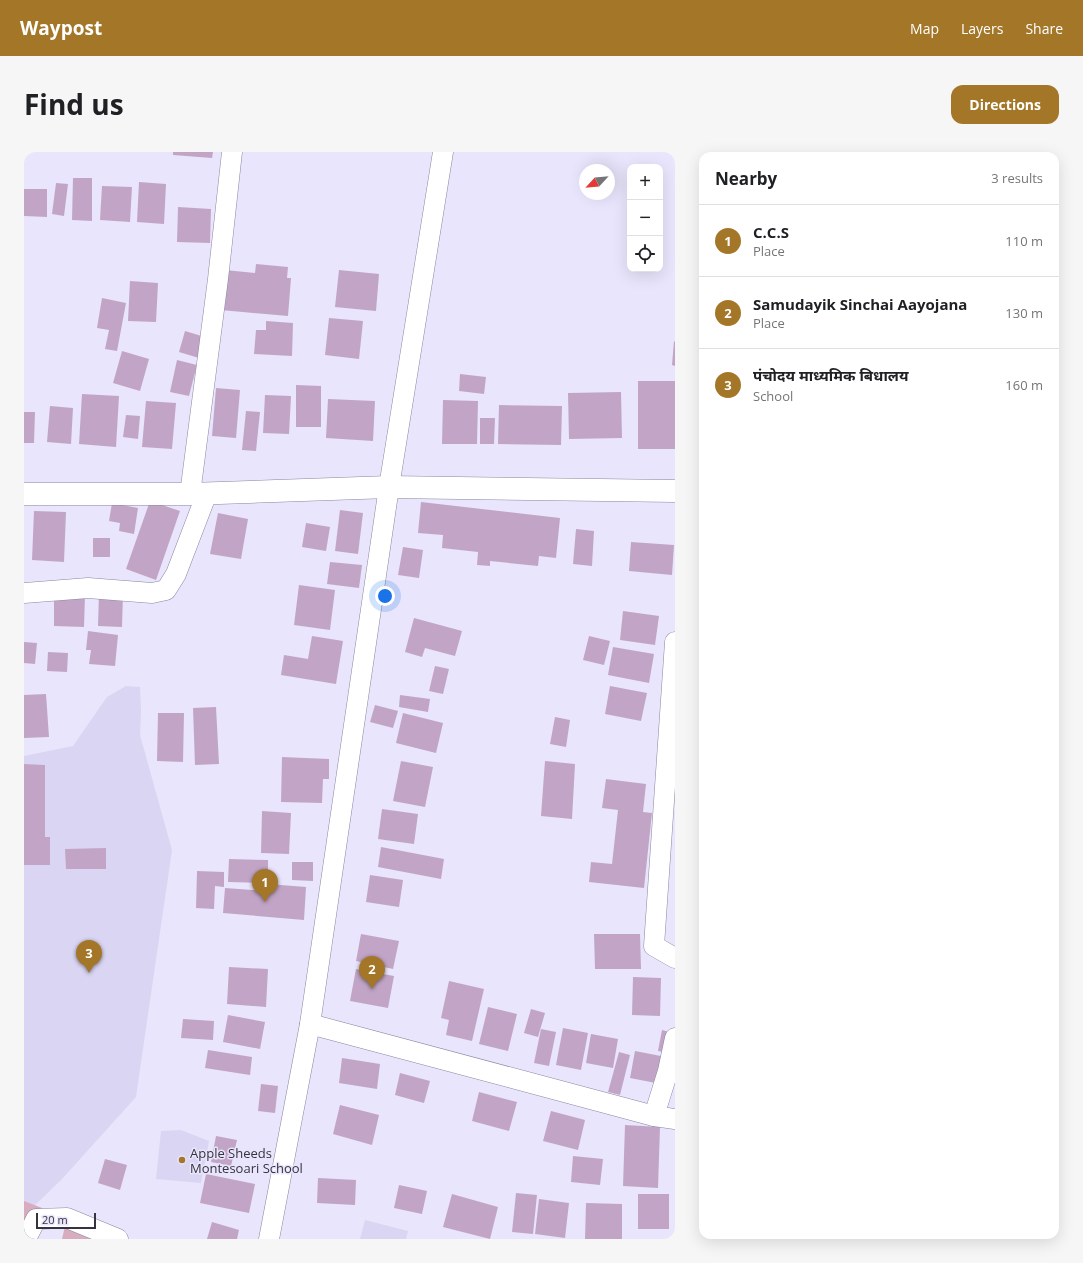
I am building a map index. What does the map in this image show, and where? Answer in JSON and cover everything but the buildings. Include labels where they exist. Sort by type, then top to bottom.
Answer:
[{"type":"street","points":[[24,593],[88,588],[152,593],[166,590],[176,574],[198,494],[218,279],[232,152]]},
{"type":"street","points":[[270,1239],[310,1024],[389,487],[443,152]]},
{"type":"street","points":[[24,494],[198,494],[389,487],[675,491]]},
{"type":"street","points":[[675,642],[654,946],[675,958]]},
{"type":"street","points":[[310,1024],[654,1116],[675,1119]]},
{"type":"street","points":[[654,1116],[668,1071],[675,1038]]},
{"type":"street","points":[[26,1239],[36,1219],[68,1218],[118,1239]]},
{"type":"shaded area","points":[[126,686],[140,687],[140,735],[172,850],[136,1097],[62,1179],[30,1210],[24,1209],[24,756],[73,746],[107,697]]},
{"type":"shaded area","name":"Apple Sheeds Montesoari School","points":[[181,1130],[209,1141],[201,1183],[156,1179],[161,1131]]},
{"type":"shaded area","points":[[24,1201],[42,1208],[30,1239],[24,1239]]},
{"type":"shaded area","points":[[67,1218],[92,1239],[62,1239]]},
{"type":"shaded area","points":[[365,1220],[408,1231],[406,1239],[360,1239]]},
{"type":"place","name":"C.C.S","points":[[265,902]]},
{"type":"place","name":"पंचोदय माध्यमिक बिधालय","points":[[89,973]]},
{"type":"place","name":"Samudayik Sinchai Aayojana","points":[[372,989]]},
{"type":"place","name":"Apple Sheeds Montesoari School","points":[[182,1160]]}]
